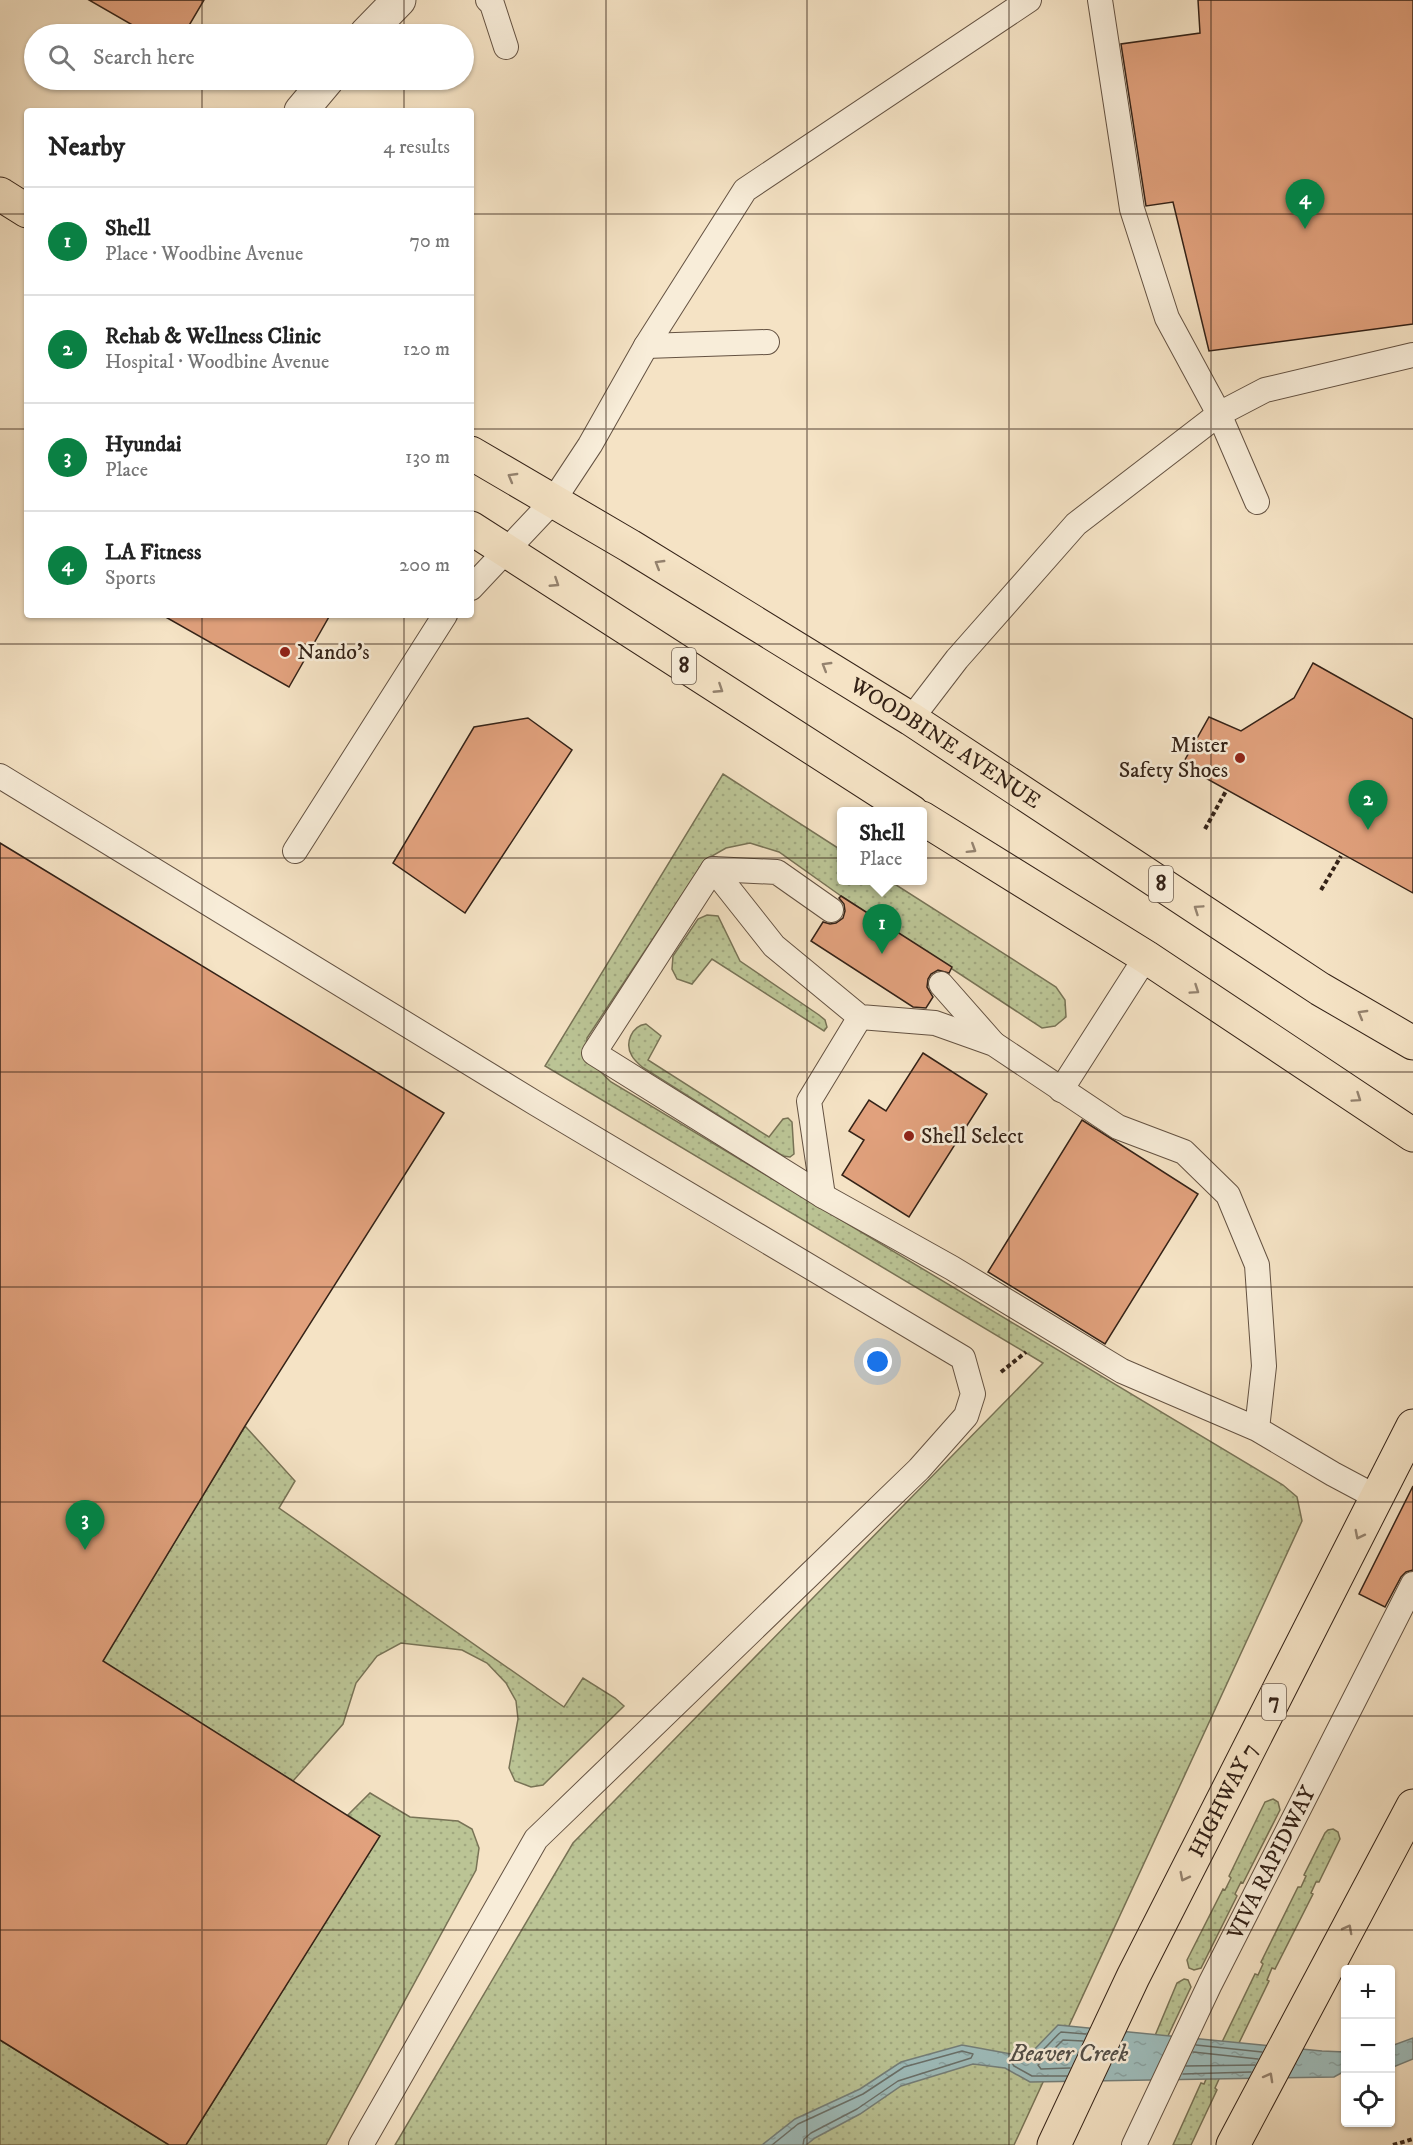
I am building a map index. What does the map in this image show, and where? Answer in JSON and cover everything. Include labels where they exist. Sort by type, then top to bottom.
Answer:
[{"type":"main road","points":[[0,194],[24,209]]},
{"type":"main road","name":"WOODBINE AVENUE","points":[[474,455],[911,719],[1320,989],[1413,1043]]},
{"type":"main road","name":"8","points":[[474,530],[904,807]]},
{"type":"main road","points":[[927,821],[1146,957],[1413,1135]]},
{"type":"main road","name":"HIGHWAY 7","points":[[1054,2145],[1133,1977],[1413,1426]]},
{"type":"main road","points":[[1237,2137],[1413,1806]]},
{"type":"street","points":[[376,24],[399,0]]},
{"type":"street","points":[[304,108],[319,90]]},
{"type":"lane","points":[[488,0],[492,4],[506,47]]},
{"type":"lane","points":[[474,585],[553,501],[590,445],[646,346],[746,190],[1029,0]]},
{"type":"lane","points":[[1100,0],[1132,208],[1167,318],[1220,414],[1257,502]]},
{"type":"lane","points":[[646,346],[767,342]]},
{"type":"lane","points":[[911,719],[957,658],[1076,524],[1220,414],[1265,390],[1413,355]]},
{"type":"lane","points":[[295,850],[443,618]]},
{"type":"lane","points":[[0,776],[535,1103],[963,1358],[973,1394],[966,1416],[919,1469],[536,1839],[362,2145]]},
{"type":"lane","points":[[713,869],[777,872],[831,910]]},
{"type":"lane","points":[[713,869],[774,946],[860,1017],[935,1023],[994,1044]]},
{"type":"lane","points":[[713,869],[594,1053],[823,1196],[952,1268],[1122,1371],[1257,1430],[1378,1498]]},
{"type":"lane","points":[[1061,1090],[1146,957]]},
{"type":"lane","points":[[941,984],[994,1044],[1118,1127],[1184,1152],[1228,1195],[1257,1264],[1264,1366],[1257,1430]]},
{"type":"lane","points":[[823,1196],[809,1101],[860,1017]]},
{"type":"lane","name":"VIVA RAPIDWAY","points":[[1137,2138],[1210,1984],[1413,1584]]},
{"type":"path","points":[[1205,829],[1226,791]]},
{"type":"path","points":[[1321,890],[1341,856]]},
{"type":"path","points":[[973,1394],[1054,1330]]},
{"type":"path","points":[[1393,2145],[1413,2139]]},
{"type":"green space","points":[[723,774],[837,847],[837,885],[896,885],[1056,987],[1065,1000],[1066,1017],[1055,1026],[1042,1028],[841,896],[779,852],[750,843],[726,848],[705,860],[587,1038],[590,1057],[597,1068],[611,1082],[1283,1485],[1297,1497],[1302,1521],[1014,2145],[395,2145],[573,1843],[1043,1363],[545,1066]]},
{"type":"green space","points":[[707,915],[718,916],[740,961],[825,1020],[827,1027],[824,1031],[712,959],[692,984],[677,979],[672,969],[673,956],[698,919]]},
{"type":"green space","points":[[646,1024],[661,1036],[648,1060],[769,1137],[783,1119],[788,1118],[792,1122],[794,1154],[790,1157],[783,1156],[642,1067],[632,1056],[629,1041],[637,1028]]},
{"type":"green space","points":[[245,1426],[295,1481],[279,1508],[564,1707],[583,1678],[624,1706],[543,1785],[531,1787],[515,1781],[509,1768],[518,1719],[516,1701],[506,1683],[487,1663],[462,1650],[401,1643],[377,1656],[356,1683],[343,1724],[293,1781],[123,1674],[91,1680]]},
{"type":"green space","points":[[370,1793],[410,1817],[458,1821],[472,1829],[479,1848],[476,1870],[326,2145],[186,2145],[379,1836],[348,1815]]},
{"type":"green space","points":[[1273,1799],[1278,1802],[1280,1810],[1243,1883],[1241,1882],[1235,1894],[1237,1896],[1201,1968],[1194,1970],[1189,1968],[1187,1960],[1223,1889],[1225,1890],[1231,1878],[1229,1876],[1265,1802]]},
{"type":"green space","points":[[1333,1829],[1338,1832],[1340,1839],[1319,1882],[1316,1882],[1311,1893],[1313,1894],[1275,1969],[1272,1968],[1267,1980],[1269,1981],[1222,2078],[1220,2077],[1215,2088],[1217,2090],[1191,2145],[1173,2145],[1255,1974],[1258,1975],[1263,1964],[1261,1962],[1298,1887],[1301,1887],[1306,1876],[1304,1875],[1325,1833]]},
{"type":"green space","points":[[1184,1979],[1188,1980],[1191,1987],[1159,2055],[1149,2050],[1177,1983]]},
{"type":"green space","points":[[0,2040],[169,2145],[0,2145]]},
{"type":"water","name":"Beaver Creek","points":[[1058,2025],[1341,2052],[1341,2073],[1334,2077],[1030,2082],[1005,2068],[973,2064],[901,2086],[860,2114],[806,2145],[762,2145],[795,2119],[860,2089],[901,2062],[962,2045],[1022,2056],[1030,2054]]},
{"type":"water","points":[[1413,2038],[1413,2059],[1395,2066],[1395,2045]]},
{"type":"building","points":[[89,0],[204,0],[190,24],[131,24]]},
{"type":"building","points":[[1198,0],[1413,0],[1413,324],[1209,351],[1173,202],[1146,206],[1121,44],[1200,33]]},
{"type":"building","points":[[167,618],[328,618],[289,687]]},
{"type":"building","points":[[1313,663],[1413,719],[1413,893],[1182,765],[1209,717],[1241,731],[1294,698]]},
{"type":"building","points":[[528,718],[572,750],[465,913],[393,863],[474,727]]},
{"type":"building","points":[[0,843],[444,1113],[245,1426],[103,1661],[380,1836],[186,2145],[169,2145],[0,2040]]},
{"type":"building","points":[[841,896],[952,967],[949,973],[938,970],[931,974],[927,987],[933,997],[926,1008],[913,1007],[811,941],[823,922],[836,923],[843,918],[845,911],[844,904],[839,898]]},
{"type":"building","name":"Shell Select","points":[[923,1053],[987,1094],[909,1217],[842,1175],[864,1140],[849,1131],[869,1100],[886,1111]]},
{"type":"building","points":[[1082,1120],[1198,1194],[1105,1344],[988,1272]]},
{"type":"building","points":[[1413,1486],[1413,1570],[1401,1577],[1385,1607],[1359,1594]]},
{"type":"place","name":"LA Fitness","points":[[1305,229]]},
{"type":"place","name":"Nando's","points":[[285,652]]},
{"type":"place","name":"Mister Safety Shoes","points":[[1240,758]]},
{"type":"place","name":"Rehab & Wellness Clinic","points":[[1368,830]]},
{"type":"place","name":"Shell","points":[[882,954]]},
{"type":"place","name":"Shell Select","points":[[909,1136]]},
{"type":"place","name":"Hyundai","points":[[85,1550]]}]
